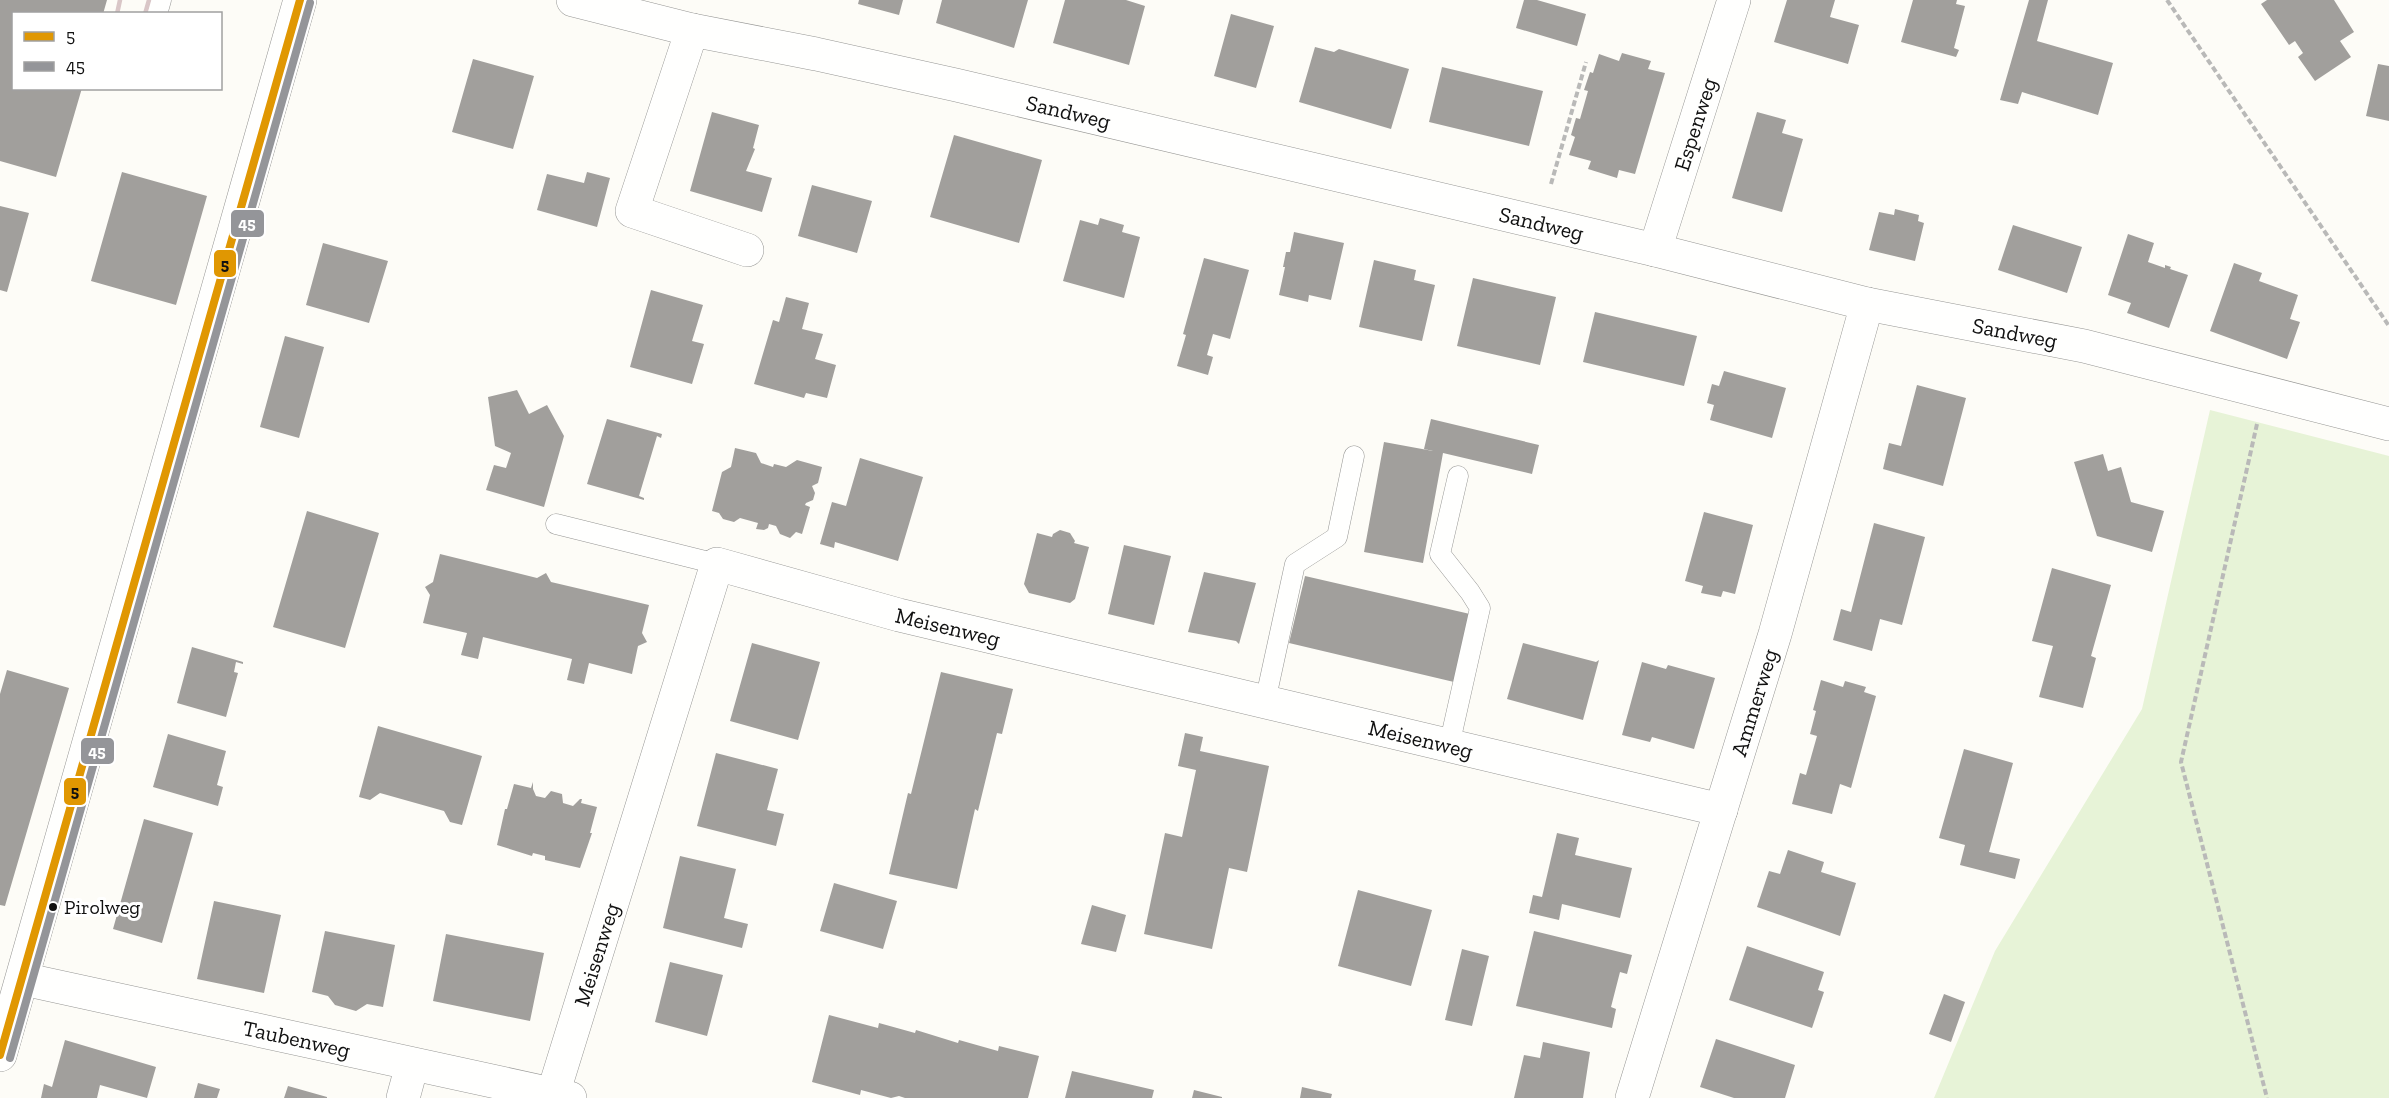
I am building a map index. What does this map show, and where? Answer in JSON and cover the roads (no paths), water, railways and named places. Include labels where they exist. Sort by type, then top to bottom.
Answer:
[{"type":"street","points":[[0,1055],[300,0]]},
{"type":"street","name":"Sandweg","points":[[573,0],[692,30],[912,75],[1655,250],[1867,304],[2084,346],[2389,424]]},
{"type":"street","name":"Espenweg","points":[[1655,250],[1734,0]]},
{"type":"street","points":[[692,30],[632,211],[747,250]]},
{"type":"street","name":"Ammerweg","points":[[1632,1098],[1775,634],[1867,304]]},
{"type":"street","name":"Meisenweg","points":[[561,1096],[717,564],[899,615],[1721,810]]},
{"type":"street","name":"Taubenweg","points":[[23,979],[561,1096]]},
{"type":"street","points":[[403,1098],[412,1065]]},
{"type":"lane","points":[[1265,702],[1295,564],[1337,537],[1354,456]]},
{"type":"lane","points":[[1449,746],[1480,608],[1470,591],[1440,554],[1458,476]]},
{"type":"lane","points":[[556,524],[717,564]]},
{"type":"railway","points":[[117,12],[120,0]]},
{"type":"railway","points":[[146,12],[149,0]]},
{"type":"place","name":"Pirolweg","points":[[53,907]]}]
